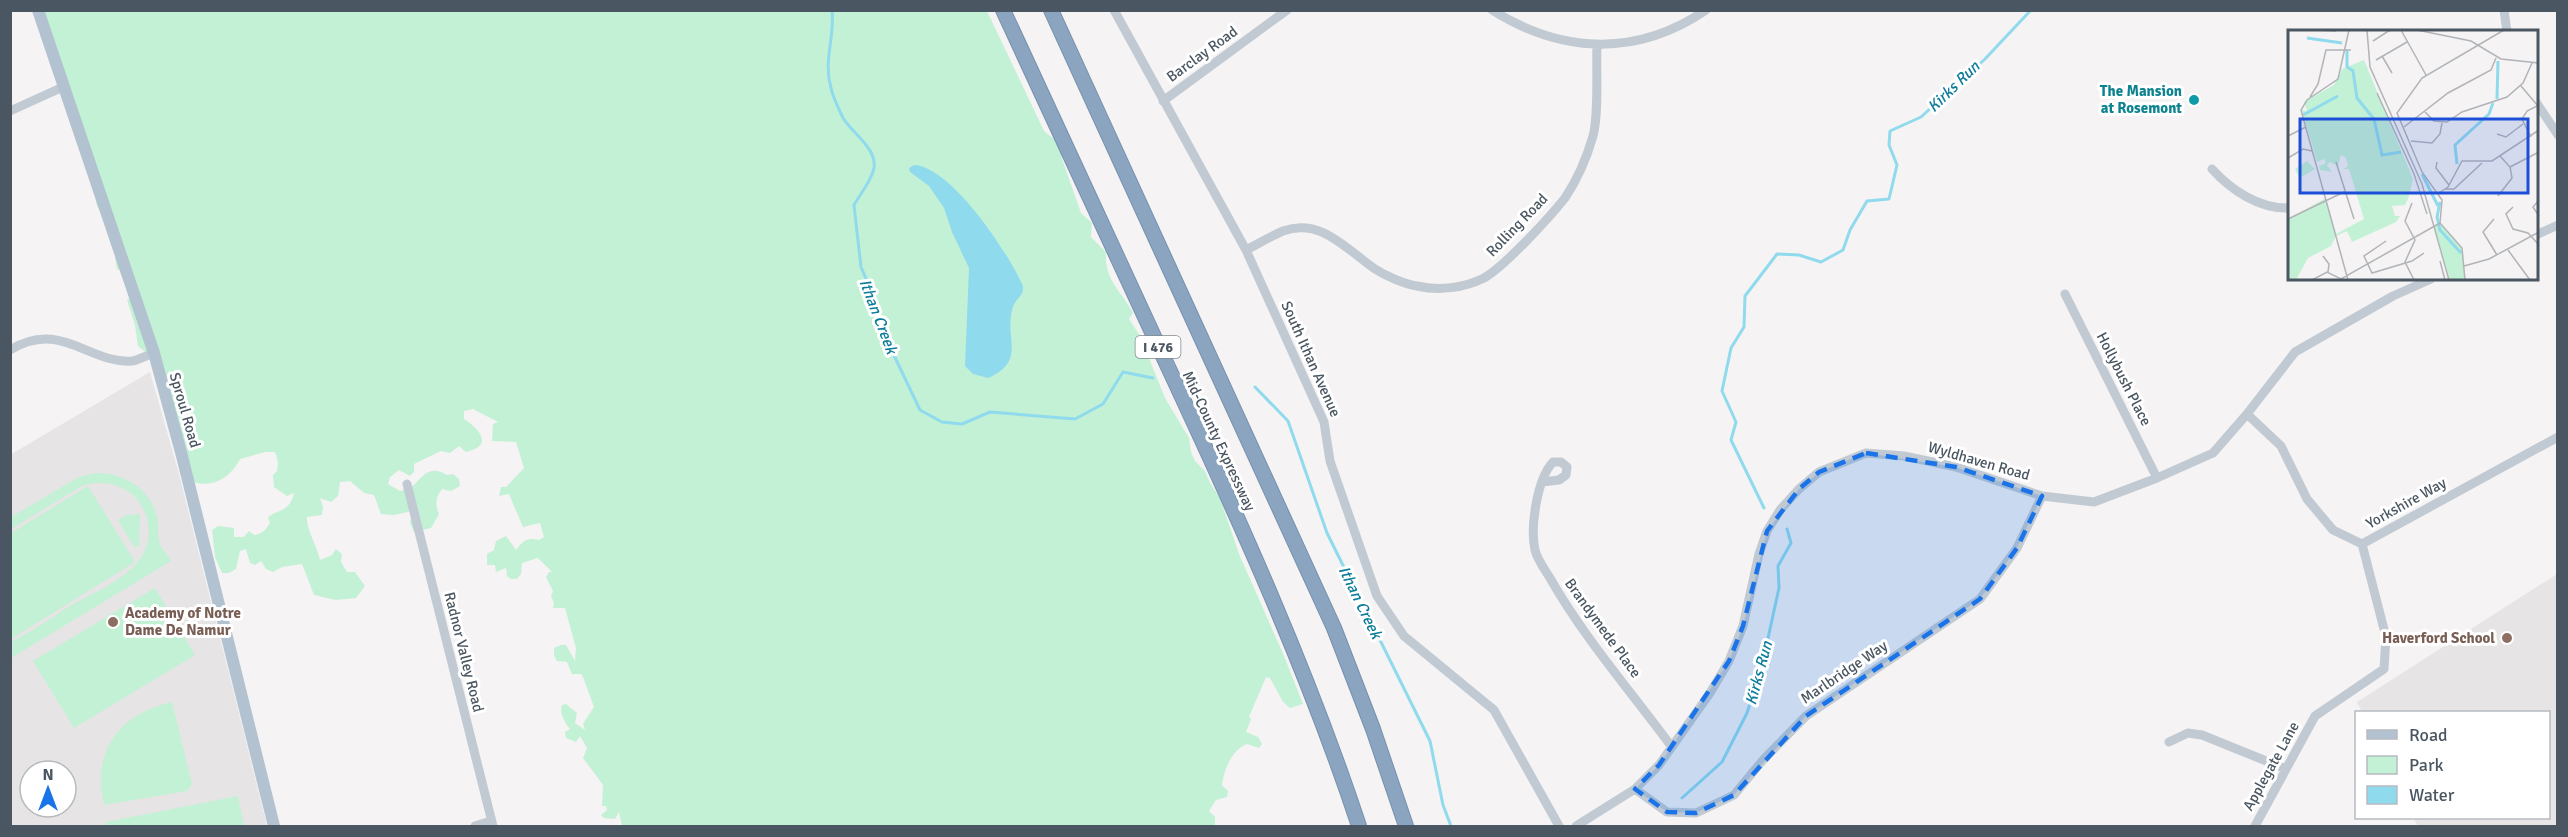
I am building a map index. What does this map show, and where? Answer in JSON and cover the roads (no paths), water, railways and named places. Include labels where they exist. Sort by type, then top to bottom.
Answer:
[{"type":"highway","name":"Mid-County Expressway","points":[[1003,10],[1202,439],[1284,624],[1324,726],[1359,826]]},
{"type":"highway","name":"Mid-County Expressway","points":[[1051,10],[1334,627],[1377,739],[1406,826]]},
{"type":"main road","name":"Sproul Road","points":[[38,10],[154,353],[182,456],[274,826]]},
{"type":"street","name":"South Ithan Avenue","points":[[1114,10],[1246,250],[1324,422],[1330,461],[1377,596],[1404,636],[1494,710],[1559,826]]},
{"type":"street","name":"Barclay Road","points":[[1163,101],[1287,10]]},
{"type":"street","points":[[1492,10],[1512,23],[1545,36],[1581,44],[1652,38],[1683,26],[1706,10]]},
{"type":"street","points":[[2504,10],[2507,30]]},
{"type":"street","name":"Rolling Road","points":[[1246,250],[1284,231],[1300,228],[1335,237],[1377,270],[1416,286],[1439,289],[1460,286],[1484,277],[1507,261],[1564,198],[1580,171],[1593,134],[1598,44]]},
{"type":"street","points":[[10,111],[63,87]]},
{"type":"street","points":[[2538,105],[2558,135]]},
{"type":"street","points":[[2212,169],[2225,183],[2249,199],[2288,208]]},
{"type":"street","points":[[2538,234],[2558,225]]},
{"type":"street","name":"Wyldhaven Road","points":[[1576,826],[1635,789],[1659,765],[1710,693],[1729,661],[1743,626],[1759,554],[1767,531],[1780,510],[1819,472],[1866,453],[1904,456],[1956,467],[2042,496],[2094,502],[2213,453],[2247,414],[2295,352],[2393,296],[2429,280]]},
{"type":"street","name":"Hollybush Place","points":[[2065,294],[2157,478]]},
{"type":"street","points":[[10,350],[36,340],[62,340],[112,358],[133,361],[154,353]]},
{"type":"street","name":"Yorkshire Way","points":[[2247,414],[2281,446],[2307,499],[2333,530],[2362,544],[2558,437]]},
{"type":"street","name":"Brandymede Place","points":[[1542,482],[1535,510],[1535,551],[1562,599],[1671,746]]},
{"type":"street","name":"Radnor Valley Road","points":[[407,484],[492,824]]},
{"type":"street","name":"Marlbridge Way","points":[[1635,789],[1667,812],[1696,813],[1734,795],[1763,760],[1806,716],[1980,599],[2017,548],[2042,496]]},
{"type":"street","name":"Applegate Lane","points":[[2255,826],[2315,716],[2384,669],[2386,637],[2362,544]]},
{"type":"street","points":[[2169,742],[2188,733],[2202,735],[2286,769]]},
{"type":"street","points":[[475,826],[492,824]]},
{"type":"water","points":[[914,165],[929,169],[945,180],[978,214],[1023,286],[1014,304],[1011,318],[1011,356],[1000,371],[988,378],[973,374],[965,366],[969,268],[952,232],[944,208],[929,186],[910,172],[909,168]]},
{"type":"waterway","name":"Ithan Creek","points":[[832,10],[828,68],[832,92],[843,118],[868,147],[874,161],[870,178],[854,205],[861,267],[876,302],[881,328],[920,410],[942,422],[962,424],[990,412],[1075,419],[1103,404],[1123,372],[1153,378]]},
{"type":"waterway","name":"Kirks Run","points":[[1764,508],[1731,440],[1736,422],[1722,391],[1731,348],[1744,327],[1745,296],[1777,254],[1799,255],[1821,262],[1843,250],[1850,230],[1867,201],[1889,199],[1897,165],[1889,145],[1890,131],[1921,117],[1985,59],[2031,10]]},
{"type":"waterway","name":"Ithan Creek","points":[[1255,387],[1288,421],[1327,533],[1430,741],[1443,805],[1451,826]]},
{"type":"waterway","name":"Kirks Run","points":[[1682,798],[1722,762],[1747,713],[1761,670],[1779,588],[1778,566],[1791,543],[1787,529]]},
{"type":"place","name":"The Mansion at Rosemont","points":[[2194,100]]},
{"type":"place","name":"Academy of Notre Dame De Namur","points":[[113,622]]},
{"type":"place","name":"Haverford School","points":[[2507,638]]}]
